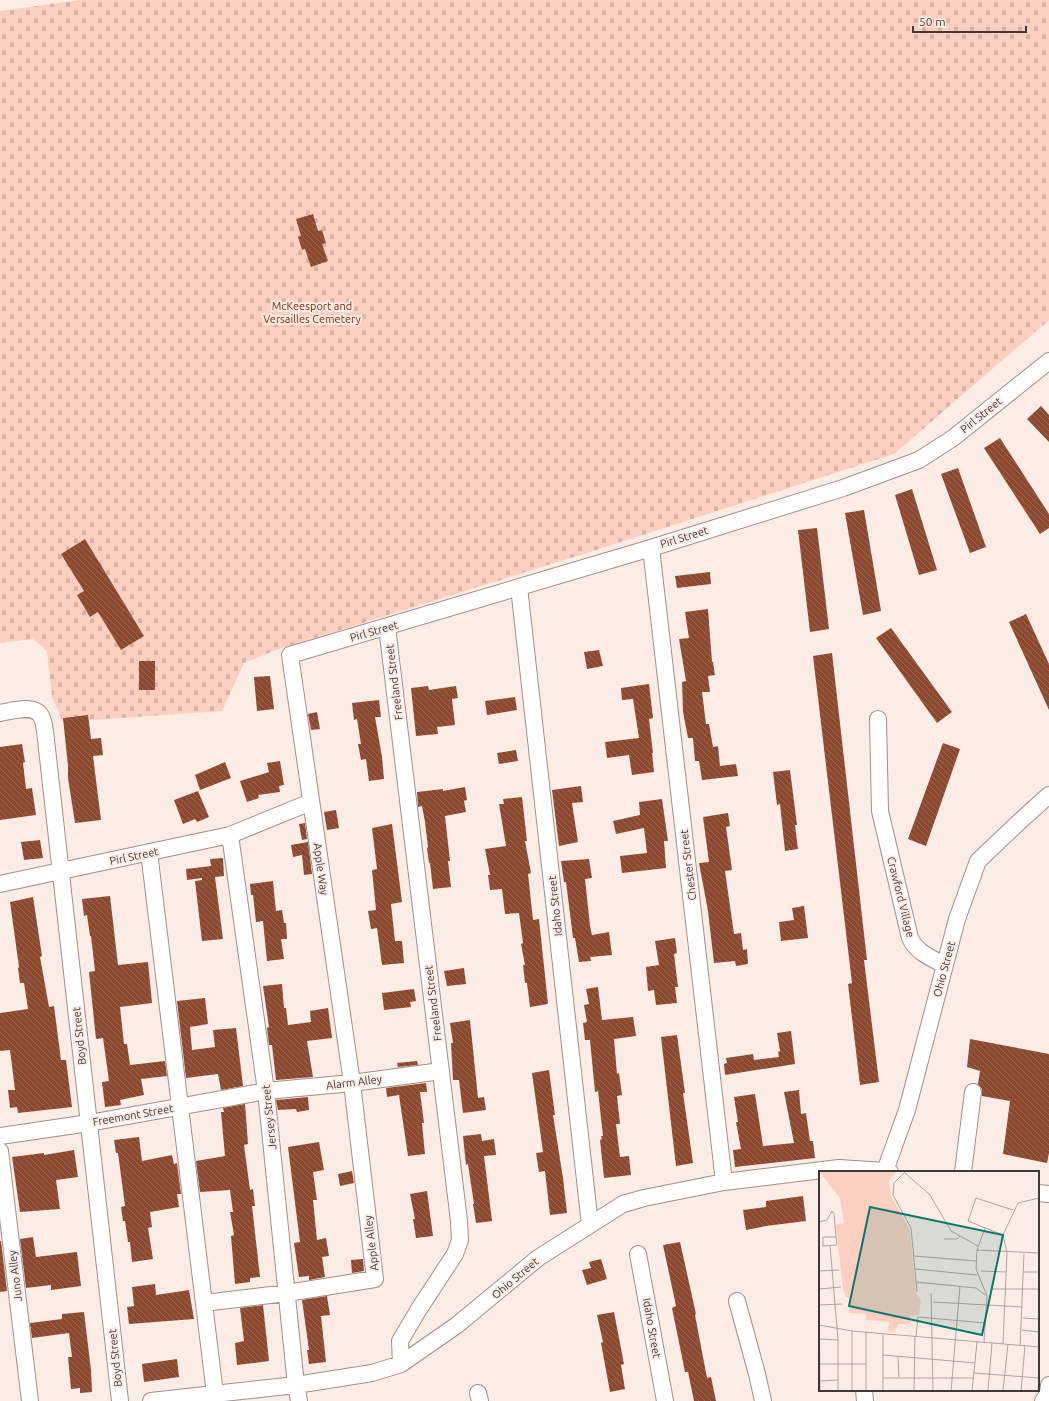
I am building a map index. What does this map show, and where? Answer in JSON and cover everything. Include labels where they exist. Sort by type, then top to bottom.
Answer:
[{"type":"street","name":"Pirl Street","points":[[290,655],[651,548],[843,488],[919,460],[952,438],[1049,361]]},
{"type":"street","name":"Chester Street","points":[[651,548],[724,1182]]},
{"type":"street","name":"Idaho Street","points":[[519,587],[590,1225]]},
{"type":"street","name":"Freeland Street","points":[[387,627],[459,1221],[460,1240],[454,1254],[400,1341],[401,1364]]},
{"type":"street","name":"Apple Way","points":[[290,655],[352,1083]]},
{"type":"street","name":"Boyd Street","points":[[0,713],[31,709],[37,711],[42,717],[45,731],[120,1401]]},
{"type":"street","name":"Crawford Village","points":[[878,719],[880,811],[910,938],[914,945],[922,953],[946,965]]},
{"type":"street","name":"Ohio Street","points":[[839,1170],[888,1171],[907,1110],[958,919],[978,861],[1049,795]]},
{"type":"street","name":"Pirl Street","points":[[0,884],[230,835],[311,802]]},
{"type":"street","name":"Jersey Street","points":[[230,835],[266,1091],[296,1385],[299,1401]]},
{"type":"street","points":[[149,852],[215,1394]]},
{"type":"street","name":"Alarm Alley","points":[[266,1091],[352,1083],[441,1071]]},
{"type":"street","name":"Apple Alley","points":[[204,1302],[287,1293],[375,1279],[352,1083]]},
{"type":"street","name":"Freemont Street","points":[[0,1136],[89,1123],[266,1091]]},
{"type":"street","points":[[963,1171],[973,1092]]},
{"type":"street","name":"Juno Alley","points":[[0,1151],[30,1401]]},
{"type":"street","name":"Ohio Street","points":[[151,1401],[296,1385],[372,1373],[401,1364],[457,1325],[538,1258],[623,1204],[644,1198],[724,1182],[819,1172]]},
{"type":"street","points":[[1039,1193],[1049,1194]]},
{"type":"street","name":"Idaho Street","points":[[638,1254],[665,1401]]},
{"type":"street","points":[[737,1301],[763,1401]]},
{"type":"street","points":[[864,1391],[865,1401]]},
{"type":"green space","name":"McKeesport and Versailles Cemetery","points":[[80,0],[1049,0],[1049,320],[894,454],[593,551],[276,650],[244,663],[222,711],[63,722],[52,697],[47,651],[33,639],[0,643],[0,11]]},
{"type":"building","points":[[313,214],[318,231],[322,230],[326,243],[322,244],[328,261],[311,267],[305,249],[302,250],[298,237],[301,236],[296,219]]},
{"type":"building","points":[[1041,406],[1049,415],[1049,442],[1027,419]]},
{"type":"building","points":[[1000,438],[1049,514],[1049,528],[1040,534],[984,448]]},
{"type":"building","points":[[958,468],[986,547],[970,553],[941,474]]},
{"type":"building","points":[[912,489],[937,570],[919,575],[895,495]]},
{"type":"building","points":[[864,510],[881,611],[863,615],[845,513]]},
{"type":"building","points":[[817,528],[829,629],[810,632],[798,530]]},
{"type":"building","points":[[85,539],[144,636],[121,650],[98,612],[90,617],[77,595],[84,591],[61,554]]},
{"type":"building","points":[[710,572],[711,584],[677,588],[675,576]]},
{"type":"building","points":[[708,609],[712,662],[715,675],[708,676],[710,692],[702,692],[706,724],[709,724],[713,747],[718,746],[720,766],[736,764],[738,776],[702,780],[699,761],[695,761],[693,738],[688,738],[683,712],[682,682],[686,681],[679,639],[689,638],[685,612]]},
{"type":"building","points":[[1026,614],[1049,664],[1049,710],[1009,622]]},
{"type":"building","points":[[891,628],[952,712],[937,723],[876,638]]},
{"type":"building","points":[[599,650],[603,666],[587,669],[584,652]]},
{"type":"building","points":[[832,653],[867,960],[864,960],[879,1082],[860,1085],[848,984],[852,983],[813,656]]},
{"type":"building","points":[[139,661],[155,661],[155,690],[139,690]]},
{"type":"building","points":[[270,676],[274,709],[257,711],[254,677]]},
{"type":"building","points":[[649,684],[653,718],[649,719],[654,772],[632,775],[629,755],[607,758],[605,742],[639,738],[633,699],[622,700],[621,688]]},
{"type":"building","points":[[428,686],[429,690],[456,686],[458,698],[452,699],[455,725],[437,727],[438,734],[416,736],[411,688]]},
{"type":"building","points":[[515,697],[517,710],[487,715],[485,701]]},
{"type":"building","points":[[379,700],[381,717],[375,717],[384,779],[369,781],[366,759],[361,760],[358,744],[361,744],[357,719],[354,720],[352,703]]},
{"type":"building","points":[[317,712],[320,729],[311,730],[308,714]]},
{"type":"building","points":[[88,715],[91,739],[101,738],[103,755],[93,756],[101,820],[75,823],[68,778],[63,718]]},
{"type":"building","points":[[943,743],[960,749],[926,846],[908,839]]},
{"type":"building","points":[[22,744],[25,762],[23,763],[26,789],[32,788],[36,815],[0,820],[0,747]]},
{"type":"building","points":[[516,750],[518,761],[499,764],[497,753]]},
{"type":"building","points":[[280,761],[284,785],[279,786],[280,792],[258,795],[259,798],[247,802],[240,781],[269,772],[267,763]]},
{"type":"building","points":[[225,762],[231,778],[200,790],[195,775]]},
{"type":"building","points":[[790,770],[797,825],[795,825],[798,849],[785,851],[780,804],[777,805],[773,772]]},
{"type":"building","points":[[581,786],[583,802],[572,803],[578,842],[559,846],[552,790]]},
{"type":"building","points":[[465,787],[467,800],[464,801],[466,812],[445,816],[451,887],[433,889],[425,822],[422,806],[418,807],[417,792],[443,789],[443,791]]},
{"type":"building","points":[[198,791],[209,817],[197,822],[195,819],[183,824],[174,800]]},
{"type":"building","points":[[522,797],[527,841],[525,841],[531,873],[528,874],[533,920],[539,919],[548,1004],[530,1007],[527,983],[525,983],[523,965],[525,965],[521,944],[523,943],[519,913],[505,914],[502,889],[490,890],[488,875],[490,875],[485,849],[506,846],[499,804],[504,804],[503,799]]},
{"type":"building","points":[[662,799],[668,841],[664,841],[666,868],[622,873],[620,856],[647,853],[644,828],[616,834],[613,821],[640,815],[639,802]]},
{"type":"building","points":[[336,810],[339,828],[327,830],[324,812]]},
{"type":"building","points":[[728,813],[730,826],[726,827],[732,870],[725,871],[734,934],[741,933],[743,950],[747,949],[748,964],[736,966],[735,961],[714,963],[708,911],[699,863],[709,862],[703,817]]},
{"type":"building","points":[[305,823],[307,839],[302,840],[299,824]]},
{"type":"building","points":[[392,824],[402,902],[391,904],[395,941],[402,941],[404,963],[382,965],[377,928],[371,929],[368,911],[376,910],[372,870],[377,869],[372,828]]},
{"type":"building","points":[[40,840],[43,858],[24,860],[21,842]]},
{"type":"building","points":[[308,842],[312,874],[304,875],[302,855],[293,857],[291,845]]},
{"type":"building","points":[[223,858],[224,876],[215,877],[223,939],[202,941],[195,881],[202,880],[202,878],[187,880],[186,869],[211,866],[210,859]]},
{"type":"building","points":[[589,859],[592,878],[585,879],[592,935],[609,932],[612,955],[590,957],[591,961],[579,962],[575,938],[573,938],[566,882],[564,882],[561,861]]},
{"type":"building","points":[[273,881],[276,911],[282,910],[284,923],[286,923],[287,939],[281,939],[284,959],[267,961],[263,921],[256,922],[253,895],[251,895],[250,884]]},
{"type":"building","points":[[110,896],[118,965],[148,962],[152,1003],[120,1007],[124,1044],[127,1044],[130,1065],[165,1061],[167,1076],[141,1079],[144,1095],[120,1100],[121,1105],[105,1107],[102,1082],[109,1081],[103,1038],[96,1039],[89,972],[95,971],[91,936],[87,915],[84,916],[82,899]]},
{"type":"building","points":[[33,897],[42,956],[40,957],[49,1007],[54,1006],[61,1060],[66,1060],[72,1107],[18,1113],[17,1107],[10,1108],[8,1090],[15,1090],[10,1050],[0,1051],[0,1013],[28,1009],[24,983],[20,983],[10,902]]},
{"type":"building","points":[[804,906],[808,938],[781,941],[779,922],[794,920],[792,908]]},
{"type":"building","points":[[675,938],[677,953],[674,954],[678,987],[675,987],[677,1003],[656,1005],[654,990],[648,991],[646,967],[659,965],[655,941]]},
{"type":"building","points":[[464,968],[466,984],[447,986],[444,971]]},
{"type":"building","points":[[282,984],[284,1008],[286,1008],[288,1025],[311,1022],[310,1011],[328,1008],[332,1038],[307,1041],[313,1077],[276,1080],[272,1045],[269,1045],[267,1028],[269,1027],[263,986]]},
{"type":"building","points":[[598,987],[602,1020],[633,1017],[636,1036],[614,1039],[617,1074],[619,1073],[622,1095],[617,1096],[620,1124],[616,1124],[620,1157],[629,1156],[631,1175],[604,1178],[600,1140],[602,1139],[601,1136],[603,1136],[598,1091],[595,1092],[590,1040],[585,1040],[583,1023],[587,1022],[584,1005],[589,1004],[586,989]]},
{"type":"building","points":[[414,989],[416,1001],[410,1002],[411,1007],[384,1010],[382,993]]},
{"type":"building","points":[[205,998],[208,1024],[190,1027],[192,1050],[215,1047],[213,1030],[236,1028],[243,1086],[221,1090],[218,1074],[186,1078],[177,1001]]},
{"type":"building","points":[[470,1020],[478,1098],[484,1097],[486,1110],[463,1113],[459,1080],[453,1080],[451,1043],[453,1043],[450,1023]]},
{"type":"building","points":[[791,1031],[795,1064],[725,1075],[724,1064],[727,1063],[726,1058],[753,1054],[754,1060],[779,1057],[778,1052],[780,1051],[777,1033]]},
{"type":"building","points":[[677,1035],[685,1093],[683,1093],[693,1163],[676,1166],[661,1037]]},
{"type":"building","points":[[970,1039],[1049,1054],[1049,1153],[1047,1163],[1003,1154],[1010,1101],[982,1096],[982,1089],[978,1084],[980,1071],[967,1067]]},
{"type":"building","points":[[417,1061],[418,1065],[398,1067],[397,1063]]},
{"type":"building","points":[[549,1070],[555,1115],[553,1115],[567,1213],[550,1215],[545,1171],[539,1172],[536,1153],[543,1152],[532,1073]]},
{"type":"building","points":[[426,1083],[427,1092],[420,1092],[424,1123],[422,1123],[425,1154],[408,1156],[399,1095],[387,1097],[386,1088]]},
{"type":"building","points":[[799,1090],[801,1114],[806,1113],[810,1141],[813,1141],[815,1158],[735,1167],[733,1150],[741,1149],[736,1122],[738,1122],[734,1097],[755,1094],[763,1146],[794,1143],[784,1092]]},
{"type":"building","points":[[308,1097],[309,1110],[297,1112],[296,1109],[278,1110],[276,1100]]},
{"type":"building","points":[[245,1104],[248,1144],[244,1145],[250,1190],[253,1189],[255,1206],[252,1206],[260,1277],[250,1278],[250,1282],[235,1284],[231,1236],[234,1235],[230,1212],[233,1212],[230,1190],[200,1192],[196,1161],[225,1156],[221,1112],[224,1112],[223,1108]]},
{"type":"building","points":[[481,1134],[482,1141],[494,1139],[496,1155],[484,1156],[492,1221],[476,1223],[468,1164],[466,1165],[463,1136]]},
{"type":"building","points":[[139,1137],[142,1161],[172,1155],[174,1164],[177,1163],[181,1194],[177,1194],[179,1207],[150,1212],[152,1227],[148,1228],[153,1259],[132,1262],[130,1242],[128,1242],[125,1221],[123,1221],[121,1207],[125,1206],[118,1153],[116,1153],[114,1140]]},
{"type":"building","points":[[319,1142],[324,1170],[313,1172],[317,1200],[313,1200],[317,1240],[326,1238],[329,1256],[322,1257],[325,1277],[309,1280],[309,1276],[299,1277],[294,1243],[300,1242],[288,1147]]},
{"type":"building","points":[[74,1150],[78,1177],[56,1180],[60,1209],[20,1212],[12,1157],[44,1153],[44,1155]]},
{"type":"building","points":[[352,1171],[354,1183],[340,1186],[338,1174]]},
{"type":"building","points":[[427,1191],[433,1236],[416,1238],[413,1219],[415,1219],[410,1194]]},
{"type":"building","points":[[803,1196],[806,1221],[746,1230],[743,1210],[766,1207],[766,1201]]},
{"type":"building","points":[[33,1237],[36,1257],[77,1252],[81,1286],[51,1290],[51,1285],[26,1288],[20,1239]]},
{"type":"building","points":[[0,1241],[7,1291],[0,1292]]},
{"type":"building","points":[[680,1242],[696,1314],[707,1378],[711,1377],[716,1401],[694,1401],[688,1372],[685,1372],[672,1308],[676,1306],[663,1245]]},
{"type":"building","points":[[363,1259],[364,1271],[352,1273],[351,1260]]},
{"type":"building","points":[[601,1259],[607,1279],[587,1285],[582,1270],[591,1268],[589,1262]]},
{"type":"building","points":[[155,1284],[156,1295],[189,1290],[194,1319],[129,1324],[127,1307],[134,1306],[132,1287]]},
{"type":"building","points":[[327,1296],[330,1315],[321,1316],[326,1362],[309,1364],[307,1350],[309,1350],[302,1300]]},
{"type":"building","points":[[263,1305],[269,1361],[237,1365],[235,1343],[244,1341],[240,1308]]},
{"type":"building","points":[[84,1312],[92,1392],[80,1393],[80,1388],[71,1389],[68,1357],[72,1357],[69,1333],[32,1338],[30,1323],[62,1319],[62,1314]]},
{"type":"building","points":[[614,1312],[624,1364],[621,1365],[625,1389],[610,1392],[601,1343],[603,1342],[597,1315]]},
{"type":"building","points":[[177,1359],[179,1377],[144,1382],[142,1364]]}]
